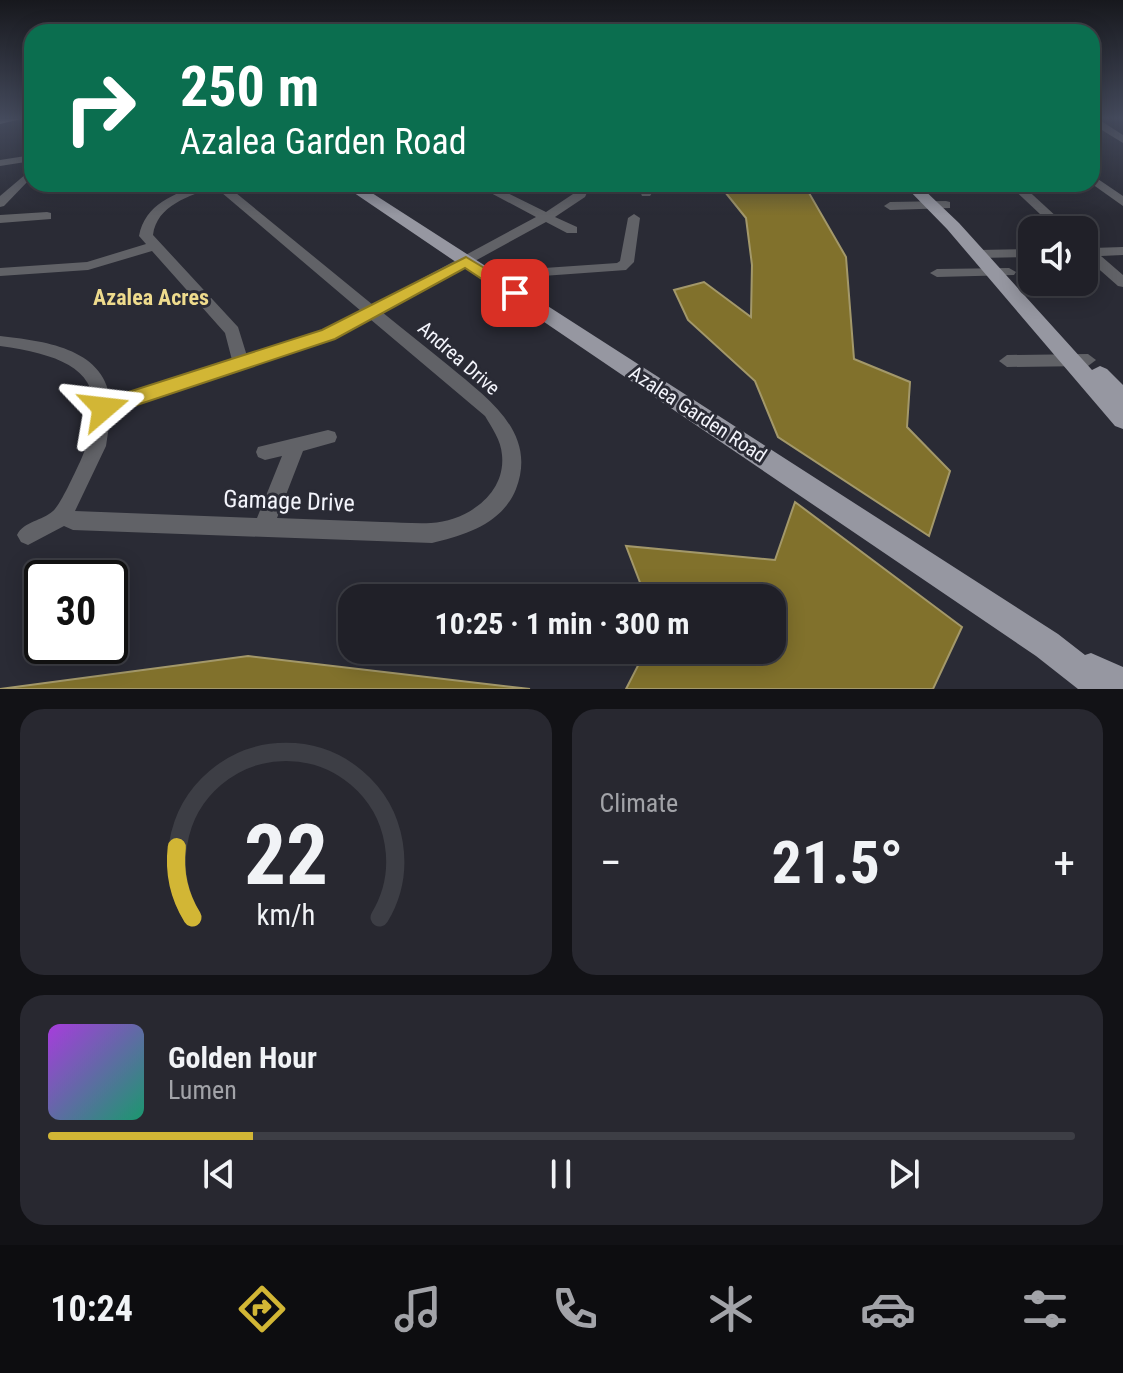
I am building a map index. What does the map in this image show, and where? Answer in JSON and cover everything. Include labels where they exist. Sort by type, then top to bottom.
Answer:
[{"type":"main road","name":"Azalea Garden Road","points":[[360,192],[1047,645],[1103,689]]},
{"type":"main road","points":[[921,192],[940,205]]},
{"type":"main road","points":[[929,192],[1080,360],[1123,399]]},
{"type":"main road","points":[[1080,360],[1123,420]]},
{"type":"main road","name":"Azalea Garden Road","points":[[1047,645],[1123,684]]},
{"type":"street","points":[[0,163],[24,159]]},
{"type":"street","points":[[0,182],[24,178]]},
{"type":"street","points":[[0,203],[24,181]]},
{"type":"street","points":[[1100,184],[1123,202]]},
{"type":"street","points":[[198,192],[159,210],[150,219],[145,231],[153,246],[232,331],[241,365]]},
{"type":"street","name":"Andrea Drive","points":[[226,192],[471,392],[501,423],[513,459],[513,471],[502,497]]},
{"type":"street","points":[[495,192],[572,230]]},
{"type":"street","points":[[104,408],[329,335],[545,218],[576,200],[580,192]]},
{"type":"street","points":[[1023,192],[1049,216]]},
{"type":"street","points":[[890,206],[940,205]]},
{"type":"street","points":[[0,219],[47,216]]},
{"type":"street","points":[[488,276],[621,267],[627,262],[634,218]]},
{"type":"street","points":[[0,272],[88,266],[153,246]]},
{"type":"street","points":[[1098,251],[1123,251]]},
{"type":"street","points":[[937,273],[1018,257]]},
{"type":"street","points":[[1098,261],[1123,283]]},
{"type":"street","points":[[0,341],[34,344],[68,355],[92,374],[104,408],[104,423],[94,458],[65,509],[65,515],[28,535]]},
{"type":"street","points":[[1007,361],[1080,360]]},
{"type":"street","points":[[265,452],[328,437]]},
{"type":"street","points":[[264,526],[296,444]]},
{"type":"street","name":"Gamage Drive","points":[[65,515],[73,521],[440,532],[475,521],[502,497]]},
{"type":"shaded area","points":[[725,192],[809,192],[846,257],[854,359],[910,382],[907,427],[950,471],[929,536],[778,437],[755,381],[688,320],[674,290],[704,282],[751,317],[752,265],[746,218]]},
{"type":"shaded area","points":[[795,502],[962,627],[933,689],[626,689],[639,664],[786,664],[786,584],[641,584],[626,546],[775,560]]},
{"type":"shaded area","points":[[248,656],[530,689],[0,689]]},
{"type":"district","name":"Azalea Acres","points":[[151,297]]},
{"type":"route","points":[[104,408],[329,335],[466,261],[515,293]]}]
